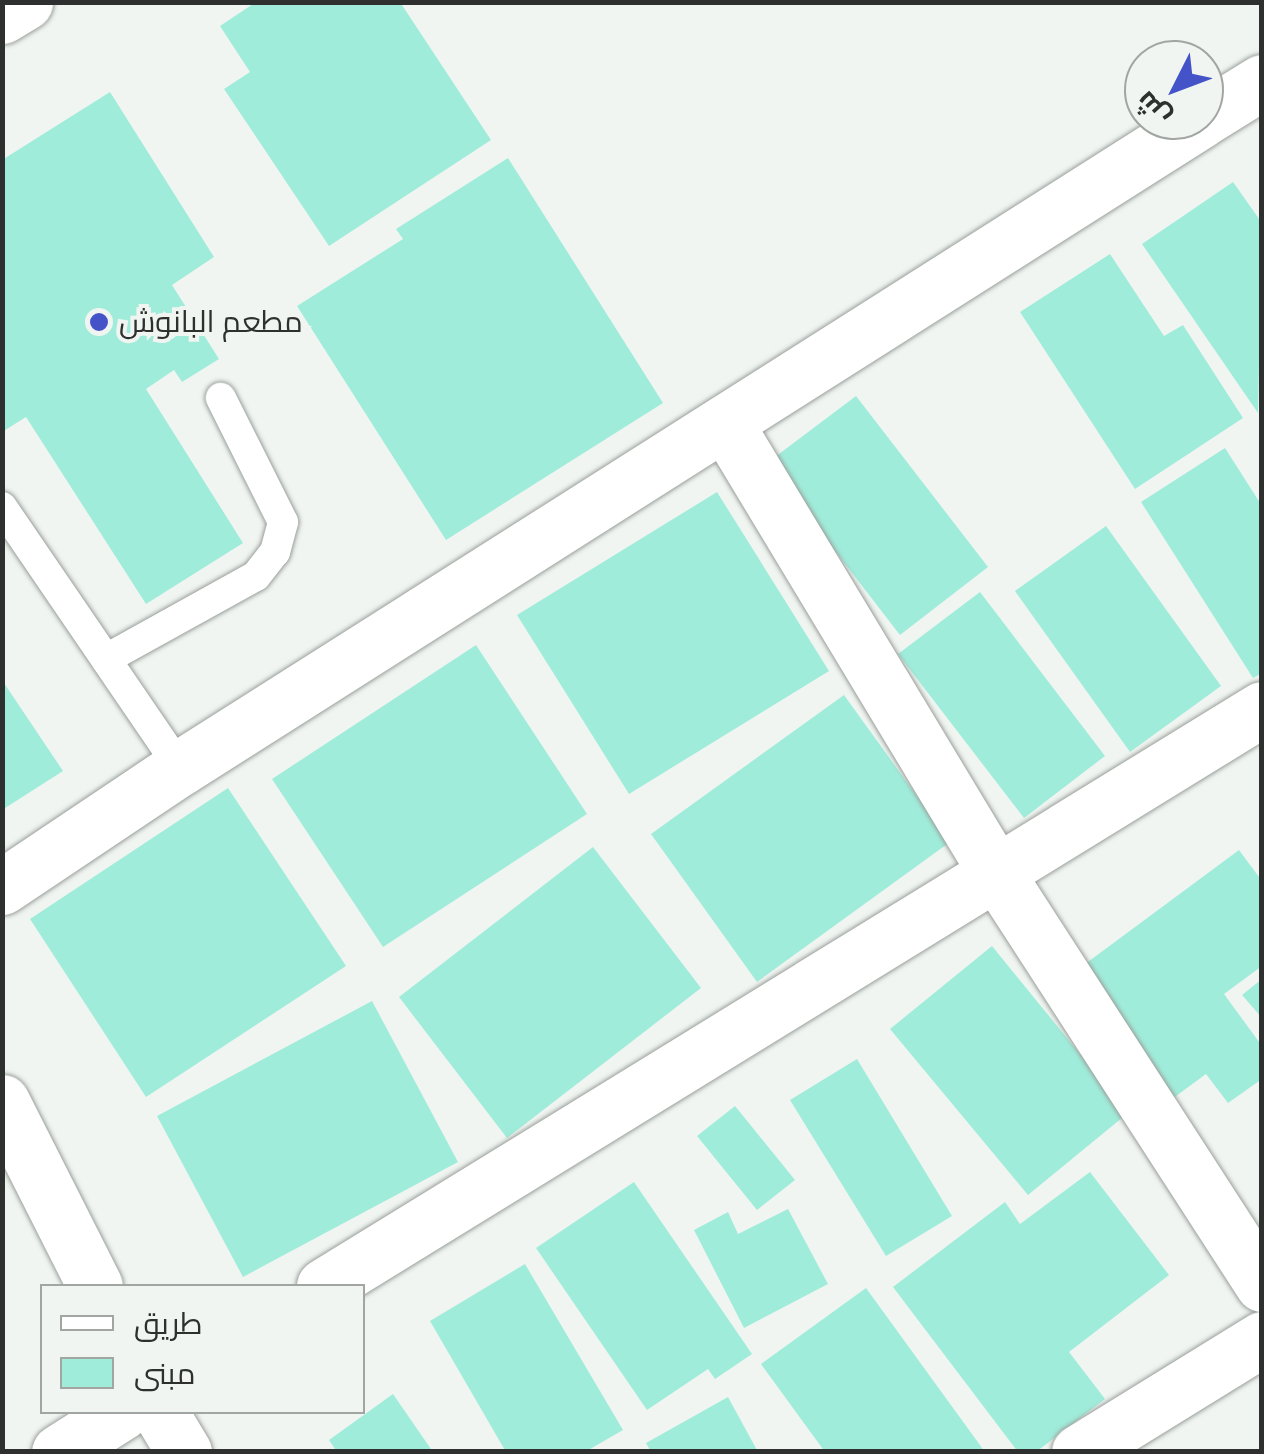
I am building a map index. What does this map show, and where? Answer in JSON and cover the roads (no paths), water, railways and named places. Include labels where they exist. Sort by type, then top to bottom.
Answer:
[{"type":"street","points":[[2,16],[25,2]]},
{"type":"street","points":[[1224,106],[1262,82]]},
{"type":"street","points":[[2,886],[180,768],[1170,140]]},
{"type":"street","points":[[726,422],[995,872],[1262,1284]]},
{"type":"street","points":[[327,1284],[1262,708]]},
{"type":"street","points":[[2,1102],[94,1284]]},
{"type":"street","points":[[1079,1452],[1262,1339]]},
{"type":"street","points":[[59,1452],[119,1414]]},
{"type":"street","points":[[161,1414],[184,1452]]},
{"type":"lane","points":[[106,659],[256,576],[275,552],[283,522],[221,398]]},
{"type":"lane","points":[[2,507],[180,768]]},
{"type":"place","name":"مطعم البانوش","points":[[99,322]]}]
